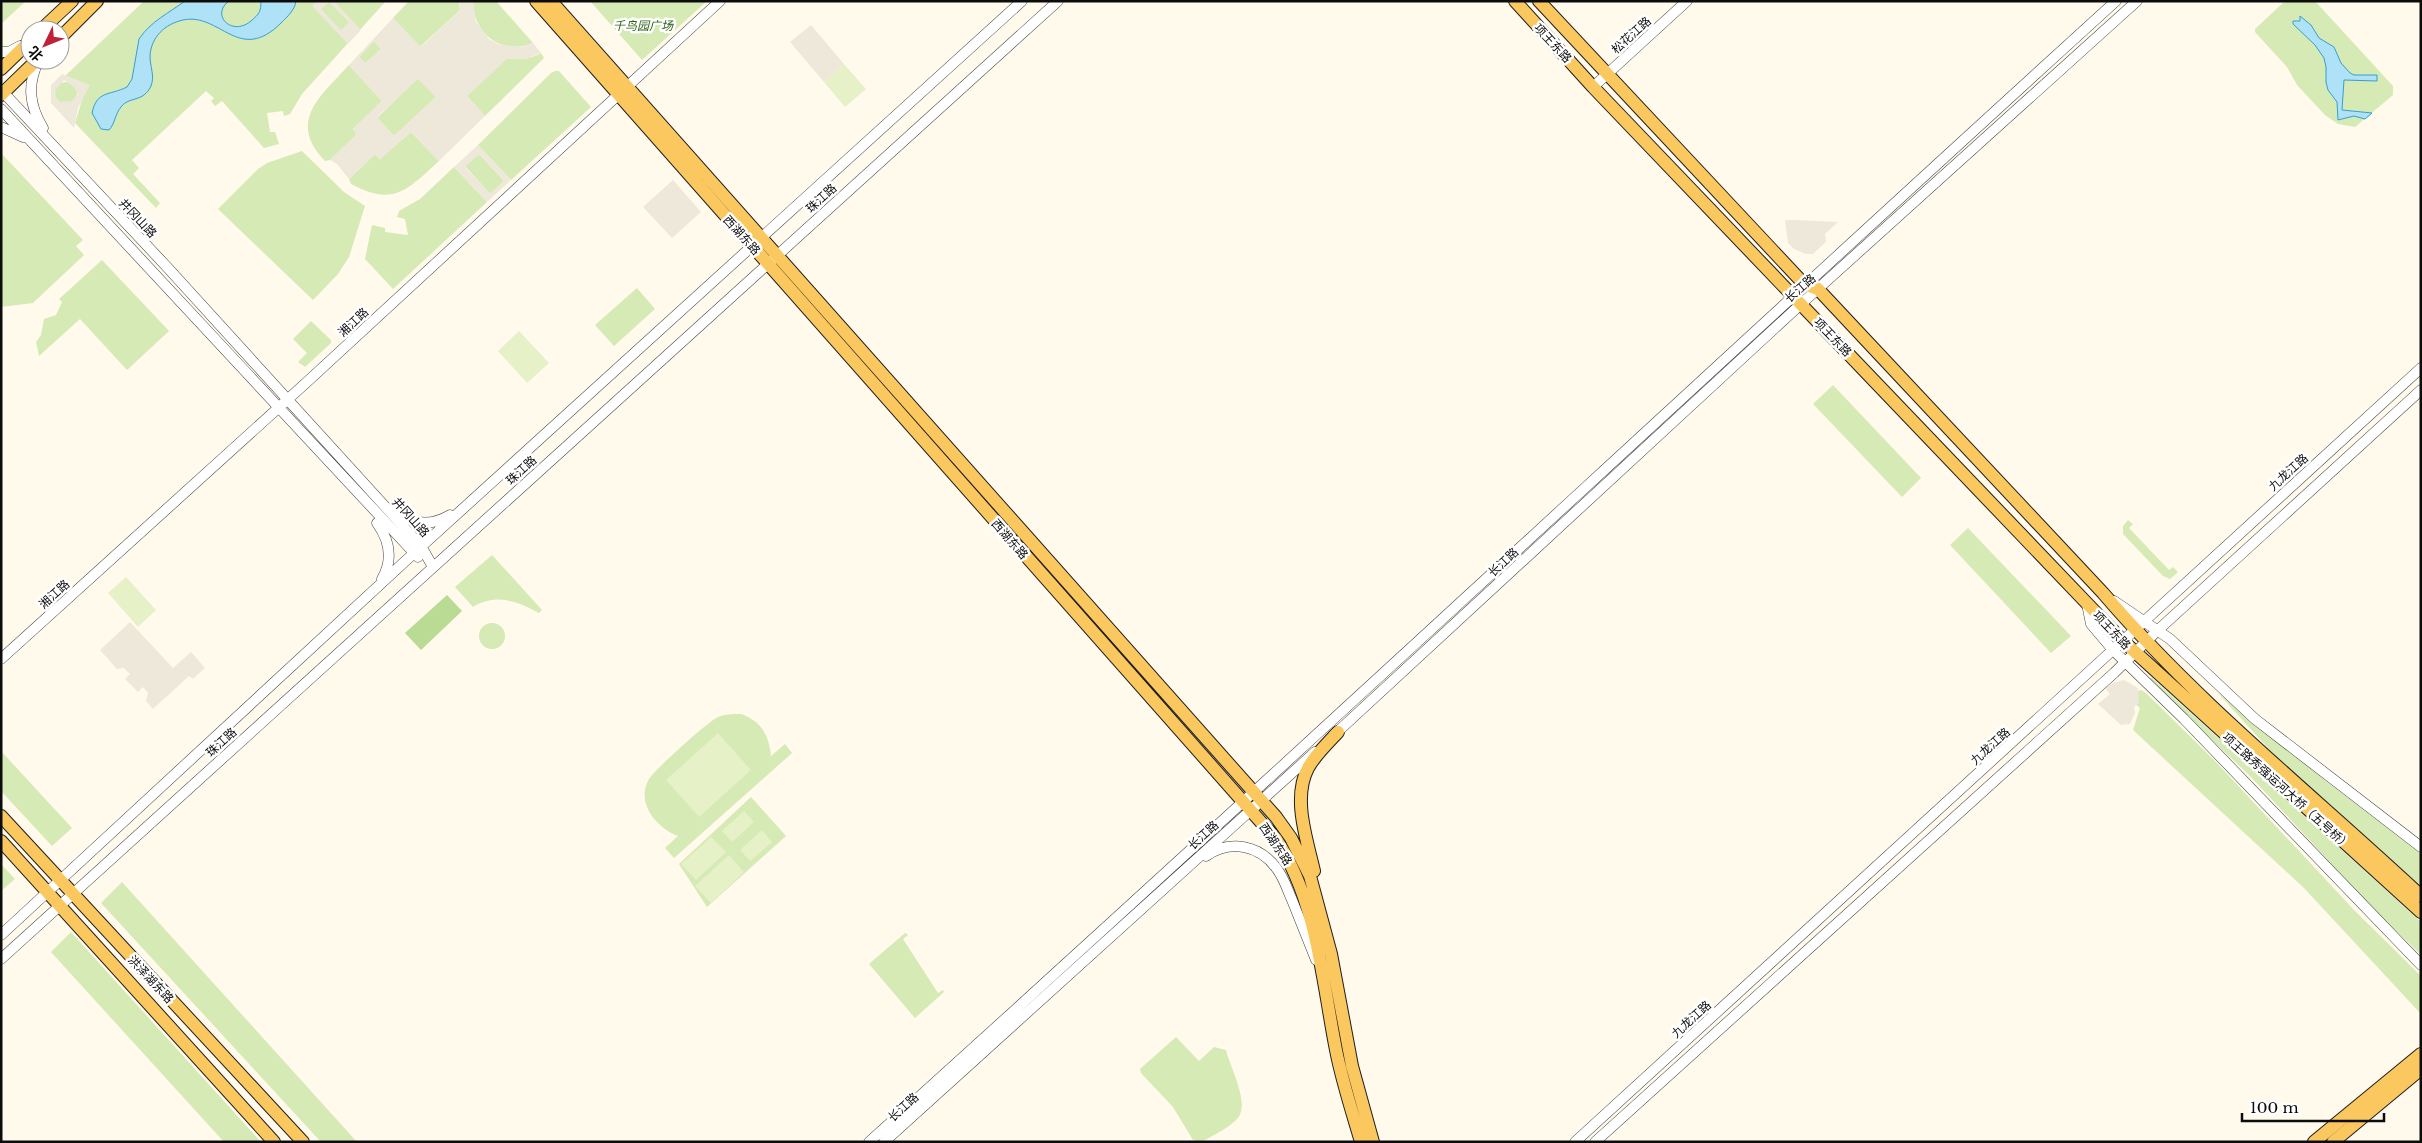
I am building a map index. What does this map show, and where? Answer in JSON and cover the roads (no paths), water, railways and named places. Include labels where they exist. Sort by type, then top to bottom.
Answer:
[{"type":"main road","points":[[52,20],[72,1]]},
{"type":"main road","points":[[70,28],[97,1]]},
{"type":"main road","name":"西湖东路","points":[[536,1],[622,91],[756,242],[1258,796],[1291,838],[1310,876],[1332,954],[1348,1049],[1374,1142]]},
{"type":"main road","name":"西湖东路","points":[[551,1],[622,91]]},
{"type":"main road","name":"项王东路","points":[[1515,1],[1591,85],[2087,604],[2118,645],[2135,653],[2153,670]]},
{"type":"main road","name":"项王东路","points":[[1539,1],[1804,284],[1818,289],[2103,593],[2145,642],[2164,660]]},
{"type":"main road","points":[[1,69],[20,51]]},
{"type":"main road","points":[[2,92],[27,70]]},
{"type":"main road","name":"西湖东路","points":[[772,259],[1276,839],[1294,871],[1318,951],[1340,1071],[1361,1142]]},
{"type":"main road","name":"项王路秀强运河大桥（五号桥）","points":[[2164,660],[2244,736],[2421,896]]},
{"type":"main road","name":"项王路秀强运河大桥（五号桥）","points":[[2153,670],[2421,912]]},
{"type":"main road","points":[[1332,954],[1303,819],[1302,794],[1308,768],[1338,732]]},
{"type":"main road","name":"洪泽湖东路","points":[[1,816],[303,1142]]},
{"type":"main road","name":"洪泽湖东路","points":[[1,841],[274,1142]]},
{"type":"main road","points":[[2314,1142],[2421,1054]]},
{"type":"main road","points":[[2333,1142],[2421,1069]]},
{"type":"street","name":"湘江路","points":[[1,659],[720,1]]},
{"type":"street","name":"珠江路","points":[[1,935],[377,586],[1022,1]]},
{"type":"street","name":"珠江路","points":[[1,959],[1058,1]]},
{"type":"street","name":"松花江路","points":[[1591,85],[1679,1]]},
{"type":"street","name":"松花江路","points":[[1605,72],[1686,1]]},
{"type":"street","name":"长江路","points":[[1258,796],[1338,732],[1797,299],[1804,284],[2116,1]]},
{"type":"street","name":"长江路","points":[[870,1142],[1258,796],[1797,299],[1818,289],[2137,1]]},
{"type":"street","points":[[1,52],[9,52],[20,46]]},
{"type":"street","points":[[35,70],[30,83],[30,94],[36,117],[52,144]]},
{"type":"street","name":"井冈山路","points":[[2,92],[167,267],[286,400],[421,546],[433,567]]},
{"type":"street","name":"井冈山路","points":[[1,109],[413,554],[433,567]]},
{"type":"street","points":[[1,127],[16,133],[43,154]]},
{"type":"street","name":"九龙江路","points":[[1575,1142],[2143,620],[2421,368]]},
{"type":"street","points":[[1595,1142],[2135,653],[2421,390]]},
{"type":"street","points":[[356,476],[396,512],[413,522],[423,523],[441,520],[466,505]]},
{"type":"street","points":[[348,484],[384,533],[387,540],[388,565],[377,586]]},
{"type":"street","points":[[2103,593],[2180,648],[2255,719],[2421,847]]},
{"type":"street","points":[[2118,645],[2125,662],[2184,719],[2421,964]]},
{"type":"street","name":"长江路","points":[[884,1142],[1171,881],[1247,806]]},
{"type":"street","points":[[1171,881],[1222,847],[1239,846],[1256,850],[1272,863],[1282,876],[1324,981]]},
{"type":"water","points":[[185,1],[229,1],[222,12],[223,18],[226,22],[237,27],[251,21],[256,16],[260,10],[261,1],[296,1],[288,16],[281,23],[266,35],[253,39],[241,38],[208,23],[196,20],[183,20],[165,28],[156,37],[151,49],[150,60],[153,79],[148,91],[144,95],[124,104],[109,130],[101,129],[92,113],[97,100],[127,87],[132,79],[139,39],[155,22]]},
{"type":"water","points":[[2300,16],[2311,25],[2319,38],[2334,47],[2341,63],[2350,73],[2354,75],[2377,75],[2377,81],[2344,80],[2342,110],[2372,113],[2365,119],[2354,116],[2338,120],[2337,102],[2328,90],[2326,82],[2324,58],[2315,45],[2293,24],[2293,21],[2300,21]]},
{"type":"park label","name":"千鸟园广场","points":[[643,25]]}]
